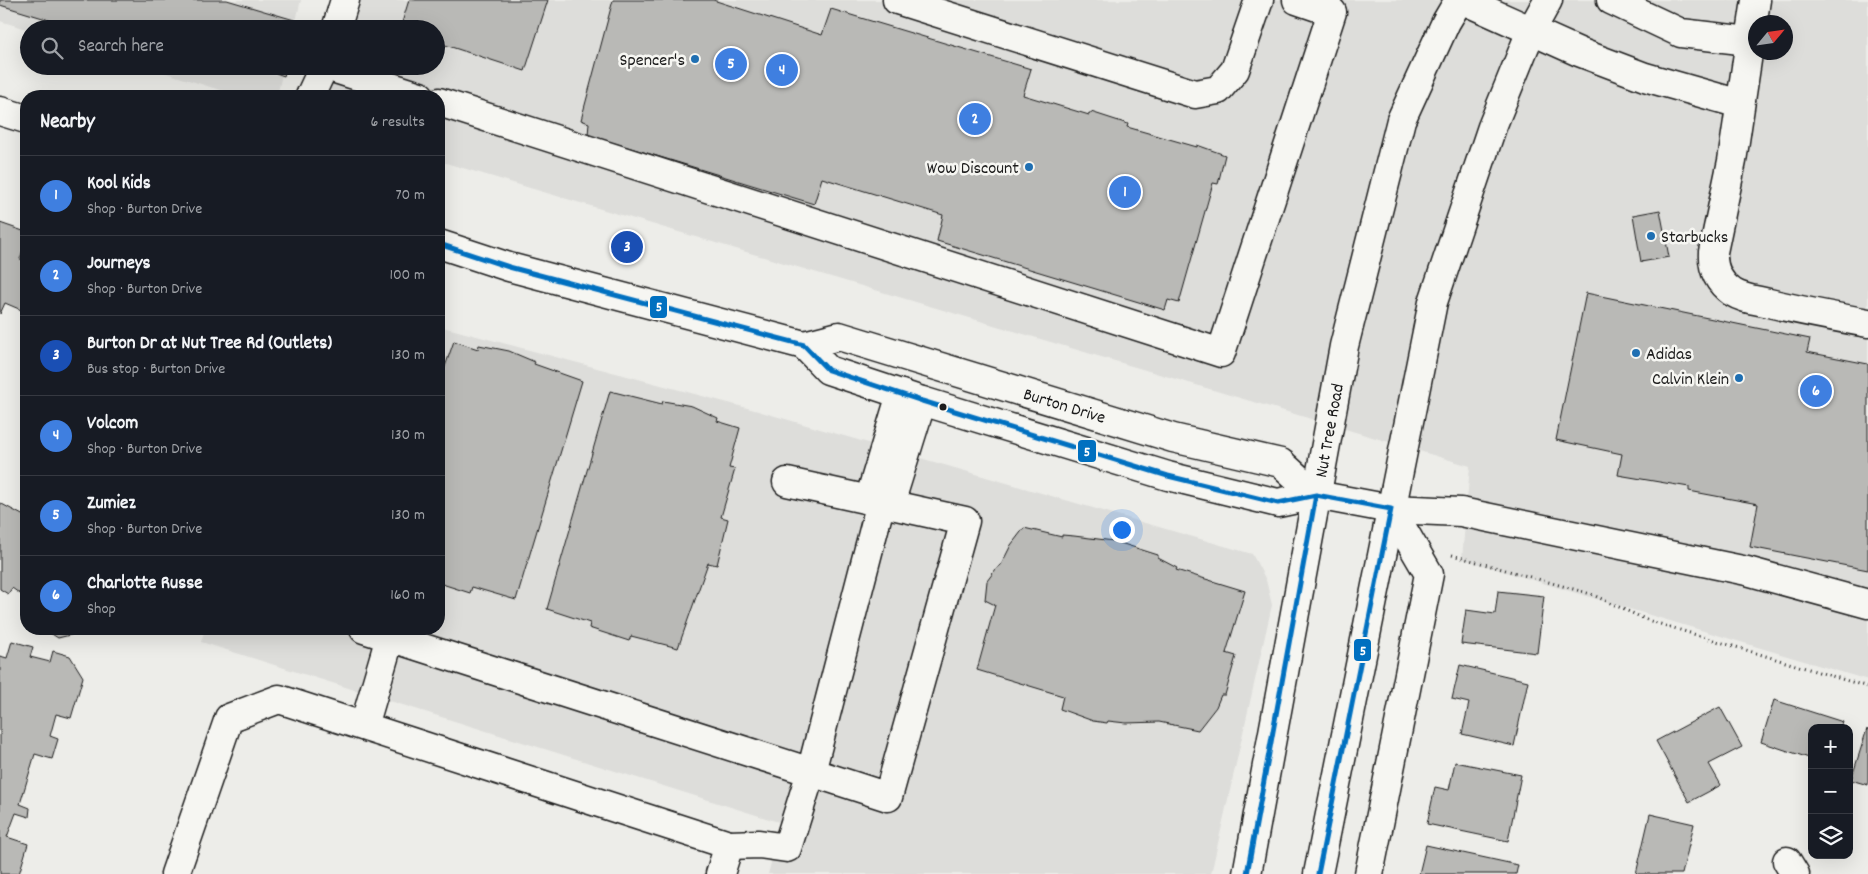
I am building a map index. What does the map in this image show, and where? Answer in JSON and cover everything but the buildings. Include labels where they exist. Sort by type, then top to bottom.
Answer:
[{"type":"street","points":[[339,20],[345,0]]},
{"type":"street","points":[[897,0],[1195,94],[1218,90],[1235,70],[1259,0]]},
{"type":"street","points":[[445,104],[1222,353],[1332,12],[1297,0]]},
{"type":"street","points":[[1461,0],[1579,52],[1645,77],[1740,104]]},
{"type":"street","name":"Nut Tree Road","points":[[1247,874],[1343,352],[1401,120],[1446,22],[1461,0]]},
{"type":"street","points":[[1318,874],[1434,302],[1492,127],[1531,31],[1548,0]]},
{"type":"street","points":[[1611,0],[1681,33],[1748,42]]},
{"type":"street","points":[[1754,15],[1756,0]]},
{"type":"street","points":[[1748,49],[1732,161],[1713,252],[1712,265],[1716,275],[1730,291],[1741,297],[1795,310],[1868,323]]},
{"type":"street","points":[[313,90],[320,75]]},
{"type":"street","points":[[354,75],[401,90]]},
{"type":"street","points":[[0,111],[20,117]]},
{"type":"street","name":"Burton Drive","points":[[445,246],[509,267],[804,345],[839,336],[1173,438],[1281,463],[1316,496]]},
{"type":"street","points":[[804,345],[828,370],[912,398],[1168,476],[1278,503],[1316,496],[1391,510],[1462,512],[1747,571],[1868,604]]},
{"type":"street","points":[[175,874],[229,718],[279,699],[729,844],[759,844],[787,848],[812,772],[881,502],[873,487],[912,398]]},
{"type":"street","points":[[384,635],[888,797],[965,521],[787,482]]},
{"type":"street","points":[[1369,874],[1428,574],[1391,510]]},
{"type":"street","points":[[364,726],[390,637]]},
{"type":"street","points":[[720,874],[729,844]]},
{"type":"path","points":[[1445,553],[1591,594],[1647,620],[1868,687]]},
{"type":"shaded area","points":[[0,0],[301,0],[296,20],[20,20],[20,27],[0,21]]},
{"type":"shaded area","points":[[332,0],[1868,0],[1868,680],[1462,559],[1470,466],[445,163],[445,90],[305,90],[309,75],[445,75],[445,20],[326,20]]},
{"type":"shaded area","points":[[172,75],[282,75],[278,90],[220,90]]},
{"type":"shaded area","points":[[445,328],[751,409],[1252,554],[1266,580],[1272,605],[1211,874],[768,874],[782,823],[201,642],[203,635],[445,635]]},
{"type":"transit line","name":"5","points":[[445,246],[509,267],[804,345],[828,370],[922,401],[1168,476],[1278,503],[1316,495],[1391,509],[1318,874]]},
{"type":"transit line","name":"5","points":[[1247,874],[1316,495]]},
{"type":"place","name":"Spencer's","points":[[695,59]]},
{"type":"place","name":"Zumiez","points":[[731,64]]},
{"type":"place","name":"Volcom","points":[[782,70]]},
{"type":"place","name":"Journeys","points":[[975,119]]},
{"type":"place","name":"Wow Discount","points":[[1029,167]]},
{"type":"place","name":"Kool Kids","points":[[1125,192]]},
{"type":"place","name":"Starbucks","points":[[1651,236]]},
{"type":"place","name":"Burton Dr at Nut Tree Rd (Outlets)","points":[[627,247]]},
{"type":"place","name":"Adidas","points":[[1636,353]]},
{"type":"place","name":"Calvin Klein","points":[[1739,378]]},
{"type":"place","name":"Charlotte Russe","points":[[1816,391]]}]
